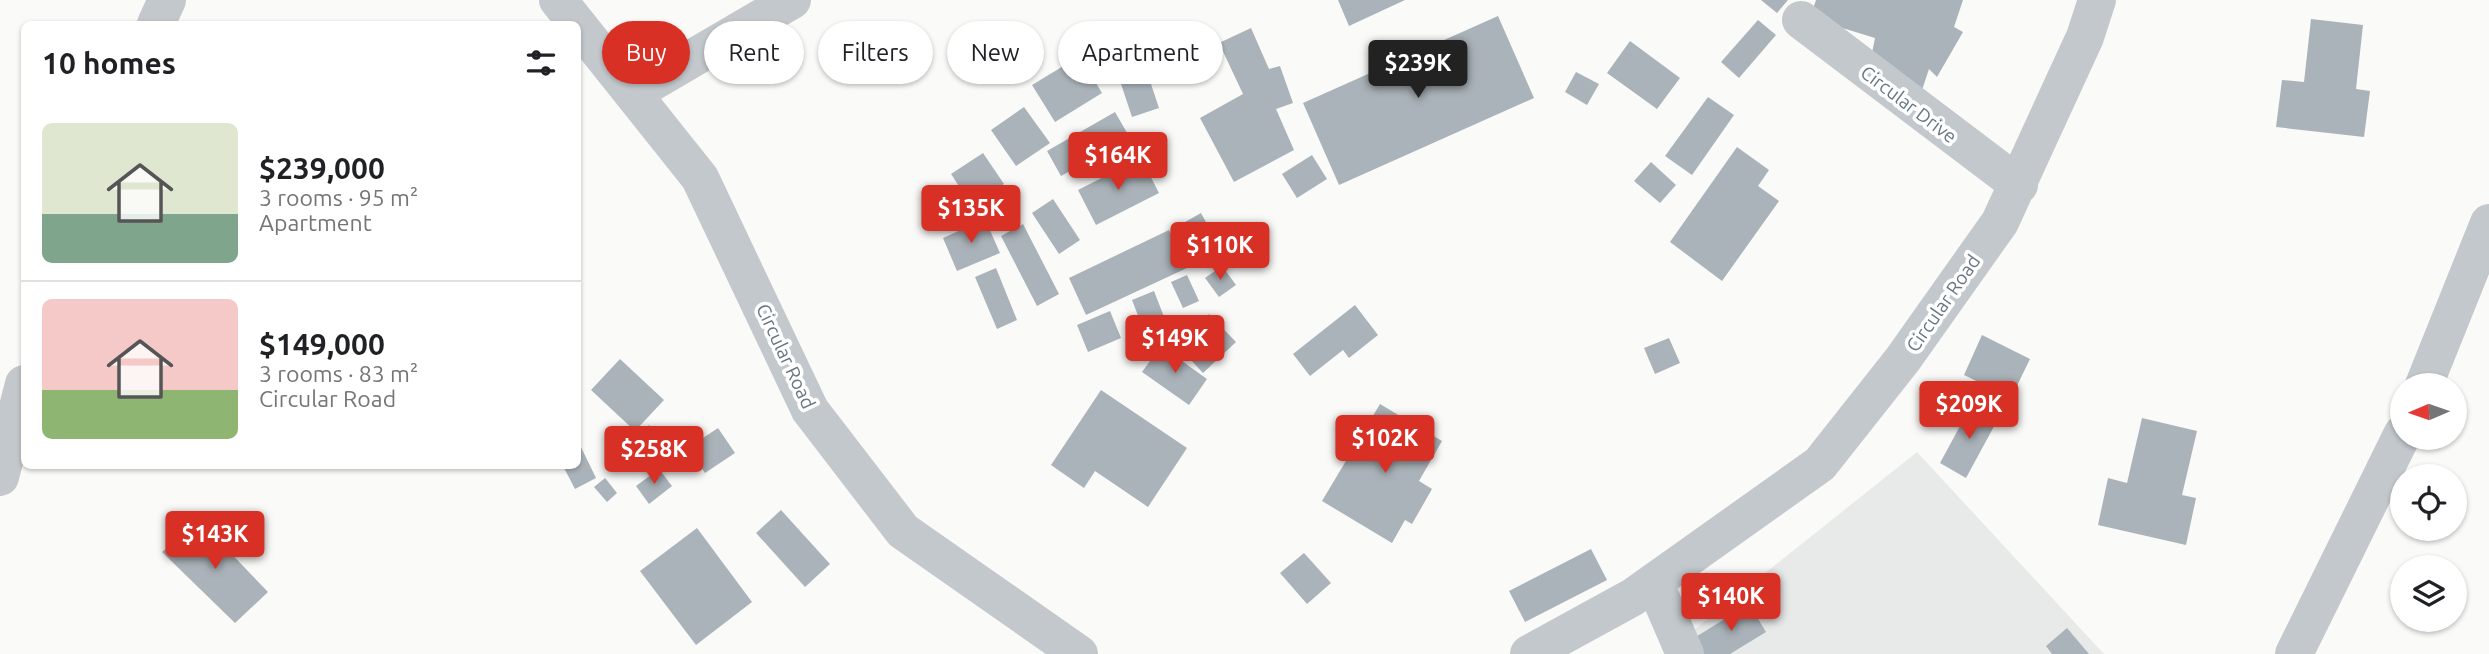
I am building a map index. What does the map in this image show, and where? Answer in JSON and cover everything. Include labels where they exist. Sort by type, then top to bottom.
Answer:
[{"type":"street","points":[[157,21],[167,0]]},
{"type":"street","name":"Circular Road","points":[[558,0],[576,21]]},
{"type":"street","points":[[635,92],[792,0]]},
{"type":"street","name":"Circular Road","points":[[1529,654],[1633,597],[1820,464],[1903,359],[2000,222],[2019,186],[2085,37],[2096,0]]},
{"type":"street","name":"Circular Drive","points":[[1801,20],[2019,186]]},
{"type":"street","name":"Circular Road","points":[[581,27],[635,92],[700,178],[810,410],[903,531],[1079,654]]},
{"type":"street","points":[[2429,373],[2489,223]]},
{"type":"street","points":[[0,477],[21,396]]},
{"type":"street","points":[[2294,654],[2395,450]]},
{"type":"street","points":[[1654,582],[1685,654]]},
{"type":"shaded area","points":[[1917,452],[2104,654],[1698,654],[1690,633]]},
{"type":"building","points":[[1338,0],[1405,0],[1349,26]]},
{"type":"building","points":[[1761,0],[1788,0],[1777,13]]},
{"type":"building","points":[[1816,0],[1963,0],[1954,27],[1963,32],[1937,77],[1929,69],[1922,90],[1870,63],[1875,38],[1810,18]]},
{"type":"building","points":[[1498,16],[1534,98],[1339,185],[1303,103]]},
{"type":"building","points":[[2311,19],[2363,25],[2356,89],[2370,91],[2364,137],[2276,127],[2282,80],[2304,82]]},
{"type":"building","points":[[1758,20],[1776,35],[1739,78],[1721,62]]},
{"type":"building","points":[[1251,28],[1269,69],[1280,66],[1293,103],[1276,109],[1294,150],[1234,182],[1200,118],[1243,94],[1223,52],[1223,41]]},
{"type":"building","points":[[1630,41],[1680,78],[1657,109],[1607,73]]},
{"type":"building","points":[[1058,69],[1058,84],[1097,84],[1102,93],[1055,122],[1032,85],[1044,84],[1044,78]]},
{"type":"building","points":[[1576,72],[1599,84],[1587,105],[1565,92]]},
{"type":"building","points":[[1121,84],[1151,84],[1159,108],[1132,117]]},
{"type":"building","points":[[1708,97],[1734,115],[1692,175],[1665,156]]},
{"type":"building","points":[[1024,107],[1050,143],[1016,166],[991,130]]},
{"type":"building","points":[[1115,112],[1130,138],[1061,176],[1047,151]]},
{"type":"building","points":[[1737,147],[1769,170],[1758,186],[1779,201],[1722,281],[1670,242]]},
{"type":"building","points":[[983,153],[1004,184],[972,206],[951,174]]},
{"type":"building","points":[[1312,155],[1327,179],[1297,198],[1282,174]]},
{"type":"building","points":[[1141,158],[1159,193],[1096,225],[1078,190]]},
{"type":"building","points":[[1651,162],[1676,185],[1660,203],[1634,181]]},
{"type":"building","points":[[1053,199],[1080,240],[1059,254],[1032,213]]},
{"type":"building","points":[[1201,213],[1224,255],[1201,268],[1178,226]]},
{"type":"building","points":[[985,219],[1000,253],[957,271],[943,238]]},
{"type":"building","points":[[1023,224],[1059,294],[1037,306],[1001,236]]},
{"type":"building","points":[[1169,230],[1187,268],[1086,315],[1069,278]]},
{"type":"building","points":[[1222,266],[1236,285],[1219,297],[1205,278]]},
{"type":"building","points":[[996,268],[1017,320],[997,329],[975,277]]},
{"type":"building","points":[[1187,275],[1199,301],[1183,308],[1171,282]]},
{"type":"building","points":[[1154,291],[1166,322],[1144,331],[1132,300]]},
{"type":"building","points":[[1355,305],[1378,335],[1349,358],[1343,350],[1310,376],[1293,354]]},
{"type":"building","points":[[1110,311],[1121,338],[1088,352],[1077,325]]},
{"type":"building","points":[[1209,314],[1236,342],[1203,373],[1177,345]]},
{"type":"building","points":[[1982,335],[2030,359],[2011,398],[1964,375]]},
{"type":"building","points":[[1669,338],[1680,363],[1655,374],[1644,348]]},
{"type":"building","points":[[1161,346],[1207,379],[1189,405],[1142,372]]},
{"type":"building","points":[[620,359],[664,400],[635,431],[591,390]]},
{"type":"building","points":[[1101,390],[1187,448],[1148,507],[1095,471],[1084,488],[1051,465]]},
{"type":"building","points":[[1380,404],[1442,441],[1419,481],[1432,489],[1412,524],[1405,520],[1392,543],[1322,501]]},
{"type":"building","points":[[1972,404],[1998,419],[1966,478],[1940,463]]},
{"type":"building","points":[[2142,418],[2197,431],[2182,495],[2196,498],[2186,545],[2098,525],[2108,478],[2127,483]]},
{"type":"building","points":[[649,425],[662,437],[645,456],[632,444]]},
{"type":"building","points":[[718,428],[735,453],[705,473],[688,448]]},
{"type":"building","points":[[581,447],[596,478],[575,489],[565,469],[581,469]]},
{"type":"building","points":[[659,469],[672,486],[649,504],[636,486]]},
{"type":"building","points":[[605,478],[617,493],[607,502],[594,487]]},
{"type":"building","points":[[781,510],[830,564],[805,587],[756,533]]},
{"type":"building","points":[[199,520],[268,592],[235,623],[162,552]]},
{"type":"building","points":[[697,528],[752,602],[696,645],[640,571]]},
{"type":"building","points":[[1591,549],[1607,580],[1525,622],[1509,591]]},
{"type":"building","points":[[1304,553],[1331,583],[1307,604],[1280,573]]},
{"type":"building","points":[[1749,604],[1766,632],[1730,654],[1704,654],[1694,638]]},
{"type":"building","points":[[2067,628],[2089,654],[2052,654],[2046,646]]}]
